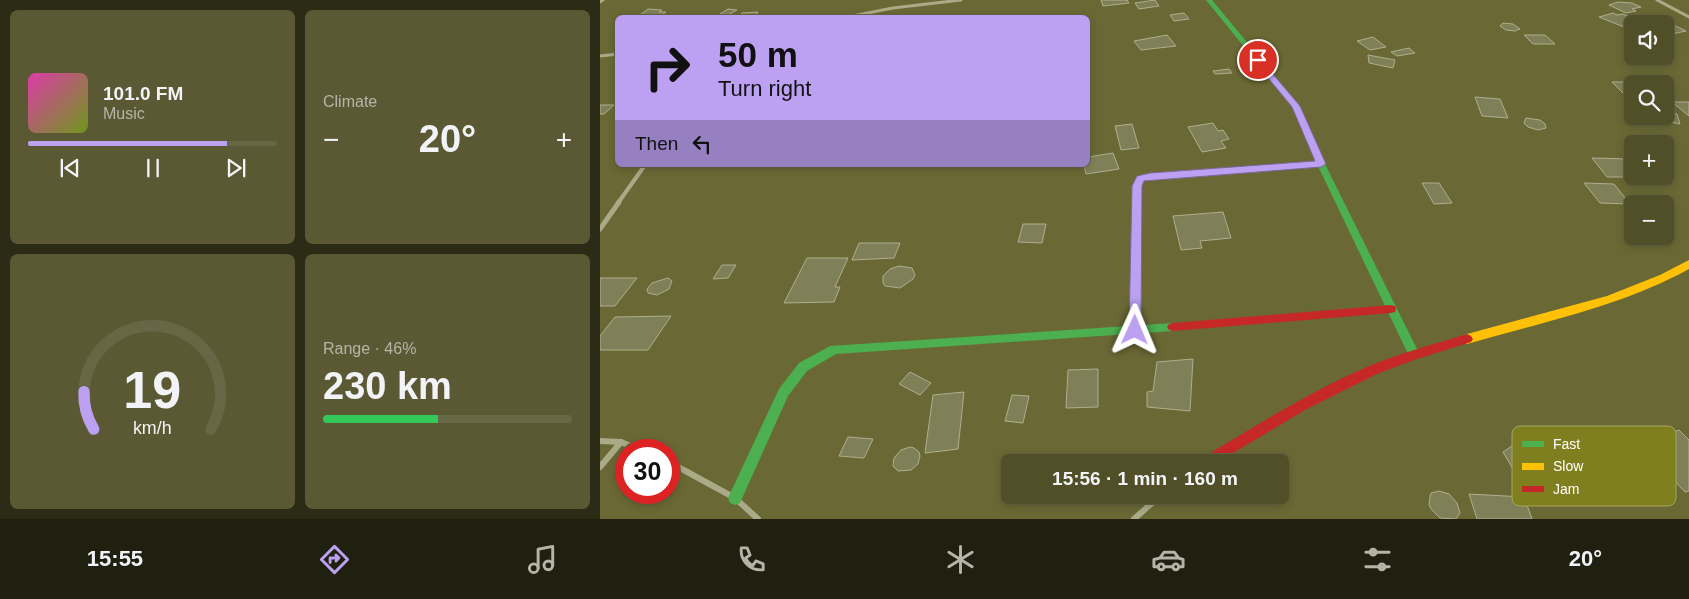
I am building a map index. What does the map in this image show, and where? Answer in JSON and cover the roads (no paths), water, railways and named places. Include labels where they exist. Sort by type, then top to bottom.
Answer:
[{"type":"street","points":[[600,2],[604,0]]},
{"type":"street","points":[[893,8],[895,0]]},
{"type":"street","points":[[857,15],[893,8],[961,0]]},
{"type":"street","points":[[1209,0],[1296,106],[1321,164],[1414,355]]},
{"type":"street","points":[[1657,0],[1689,17]]},
{"type":"street","points":[[600,56],[615,54]]},
{"type":"street","points":[[1135,330],[1137,186],[1140,179],[1150,176],[1321,164]]},
{"type":"street","points":[[600,229],[644,167]]},
{"type":"street","points":[[1220,454],[1355,377],[1414,355],[1599,302],[1654,282],[1689,264]]},
{"type":"street","points":[[734,498],[783,393],[803,367],[834,349],[1135,330],[1391,309]]},
{"type":"street","points":[[600,441],[615,442]]},
{"type":"street","points":[[600,467],[615,449]]},
{"type":"street","points":[[680,468],[734,498],[758,519]]},
{"type":"street","points":[[1134,519],[1151,504]]}]
